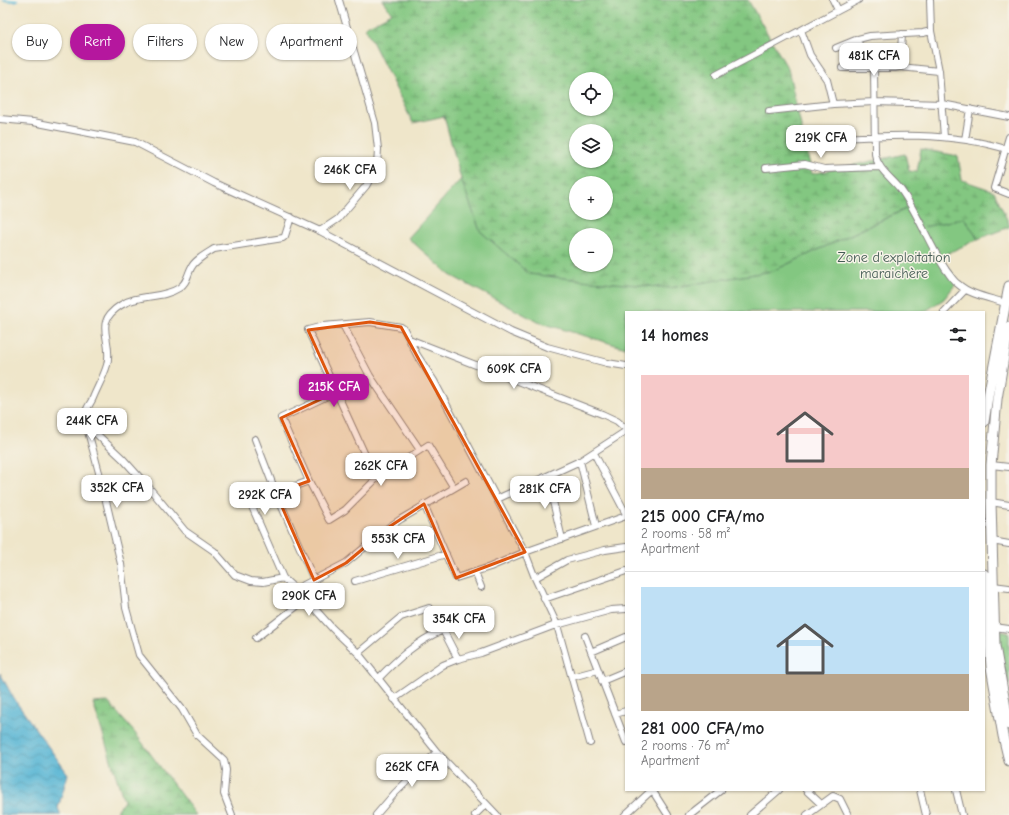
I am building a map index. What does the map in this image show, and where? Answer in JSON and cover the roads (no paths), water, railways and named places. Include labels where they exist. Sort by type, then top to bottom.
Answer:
[{"type":"main road","points":[[985,409],[986,396],[1009,286]]},
{"type":"main road","points":[[1009,327],[997,399],[991,465],[992,541],[987,584],[986,652],[1009,761]]},
{"type":"main road","points":[[987,584],[994,627],[998,667],[1009,725]]},
{"type":"street","points":[[320,230],[338,219],[360,194],[372,177],[377,166],[378,149],[374,123],[339,0]]},
{"type":"street","points":[[833,0],[838,10]]},
{"type":"street","points":[[716,75],[858,0]]},
{"type":"street","points":[[930,0],[932,17],[931,31],[939,71],[944,137]]},
{"type":"street","points":[[923,34],[931,23]]},
{"type":"street","points":[[801,30],[810,55],[827,80],[833,104]]},
{"type":"street","points":[[836,48],[870,36],[923,34],[931,31]]},
{"type":"street","points":[[900,67],[902,34]]},
{"type":"street","points":[[858,39],[862,68]]},
{"type":"street","points":[[842,68],[900,67],[939,71]]},
{"type":"street","points":[[874,68],[876,136],[875,154],[879,167],[898,186],[906,198],[940,261],[956,283],[965,290],[1006,303]]},
{"type":"street","points":[[769,111],[833,104],[875,102],[942,104],[1009,116]]},
{"type":"street","points":[[965,140],[970,109]]},
{"type":"street","points":[[0,119],[33,122],[135,142],[214,183],[320,230],[511,332],[547,347],[607,363],[625,366]]},
{"type":"street","points":[[827,139],[918,135],[965,140],[1007,149]]},
{"type":"street","points":[[1009,137],[1007,149],[994,188],[1009,194]]},
{"type":"street","points":[[766,168],[805,164],[824,169],[879,167]]},
{"type":"street","points":[[232,815],[224,794],[226,770],[224,760],[197,735],[182,709],[139,655],[126,608],[121,564],[86,424],[85,412],[107,364],[105,327],[107,318],[111,313],[122,304],[132,300],[178,289],[186,283],[191,267],[204,255],[214,249],[283,238],[285,236],[290,217]]},
{"type":"street","points":[[945,311],[965,290]]},
{"type":"street","points":[[376,479],[308,330],[324,326],[370,322],[401,327],[434,381],[525,552],[544,599],[557,625],[590,743]]},
{"type":"street","points":[[343,325],[370,376],[420,450]]},
{"type":"street","points":[[409,339],[602,414],[617,422],[625,429]]},
{"type":"street","points":[[370,376],[281,418],[308,481],[329,520],[345,510],[376,479],[428,445],[454,488]]},
{"type":"street","points":[[986,396],[997,399]]},
{"type":"street","points":[[86,424],[123,459],[152,490],[185,531],[214,551],[235,575],[251,581],[262,582],[283,578]]},
{"type":"street","points":[[497,499],[594,453],[625,431]]},
{"type":"street","points":[[255,439],[276,493],[314,580]]},
{"type":"street","points":[[594,453],[625,513]]},
{"type":"street","points":[[580,460],[596,526]]},
{"type":"street","points":[[991,465],[1009,467]]},
{"type":"street","points":[[547,476],[562,539]]},
{"type":"street","points":[[308,481],[276,493],[254,499],[250,502],[283,578],[296,589],[332,628],[358,653],[437,752],[497,815]]},
{"type":"street","points":[[296,589],[346,563],[389,527],[424,504],[466,481]]},
{"type":"street","points":[[991,502],[1009,505]]},
{"type":"street","points":[[424,504],[456,578],[625,515]]},
{"type":"street","points":[[992,541],[1009,544]]},
{"type":"street","points":[[535,578],[567,560],[605,550],[625,547]]},
{"type":"street","points":[[355,581],[446,554]]},
{"type":"street","points":[[475,572],[481,587]]},
{"type":"street","points":[[544,599],[625,572]]},
{"type":"street","points":[[987,584],[1009,588]]},
{"type":"street","points":[[256,638],[306,599]]},
{"type":"street","points":[[358,653],[401,617],[429,608]]},
{"type":"street","points":[[394,699],[443,665],[458,659],[481,653],[557,625],[611,610],[625,609]]},
{"type":"street","points":[[378,678],[406,652],[443,630],[474,622]]},
{"type":"street","points":[[994,627],[1009,629]]},
{"type":"street","points":[[443,630],[458,659]]},
{"type":"street","points":[[585,636],[625,739]]},
{"type":"street","points":[[591,652],[625,637]]},
{"type":"street","points":[[572,676],[598,670]]},
{"type":"street","points":[[602,680],[625,670]]},
{"type":"street","points":[[615,714],[625,711]]},
{"type":"street","points":[[376,815],[395,793],[437,752]]},
{"type":"street","points":[[625,815],[651,791]]},
{"type":"street","points":[[653,791],[668,815]]},
{"type":"street","points":[[689,815],[720,791]]},
{"type":"street","points":[[750,815],[778,791]]},
{"type":"street","points":[[807,791],[821,804]]},
{"type":"street","points":[[920,791],[926,815]]},
{"type":"street","points":[[956,791],[962,815]]},
{"type":"street","points":[[807,815],[833,796],[840,799],[848,815]]},
{"type":"street","points":[[475,815],[486,804]]},
{"type":"water","points":[[0,673],[14,699],[68,774],[58,808],[61,815],[0,815]]},
{"type":"waterway","points":[[3,0],[17,0]]},
{"type":"park label","name":"Zone d'exploitation maraichère","points":[[894,266]]}]
